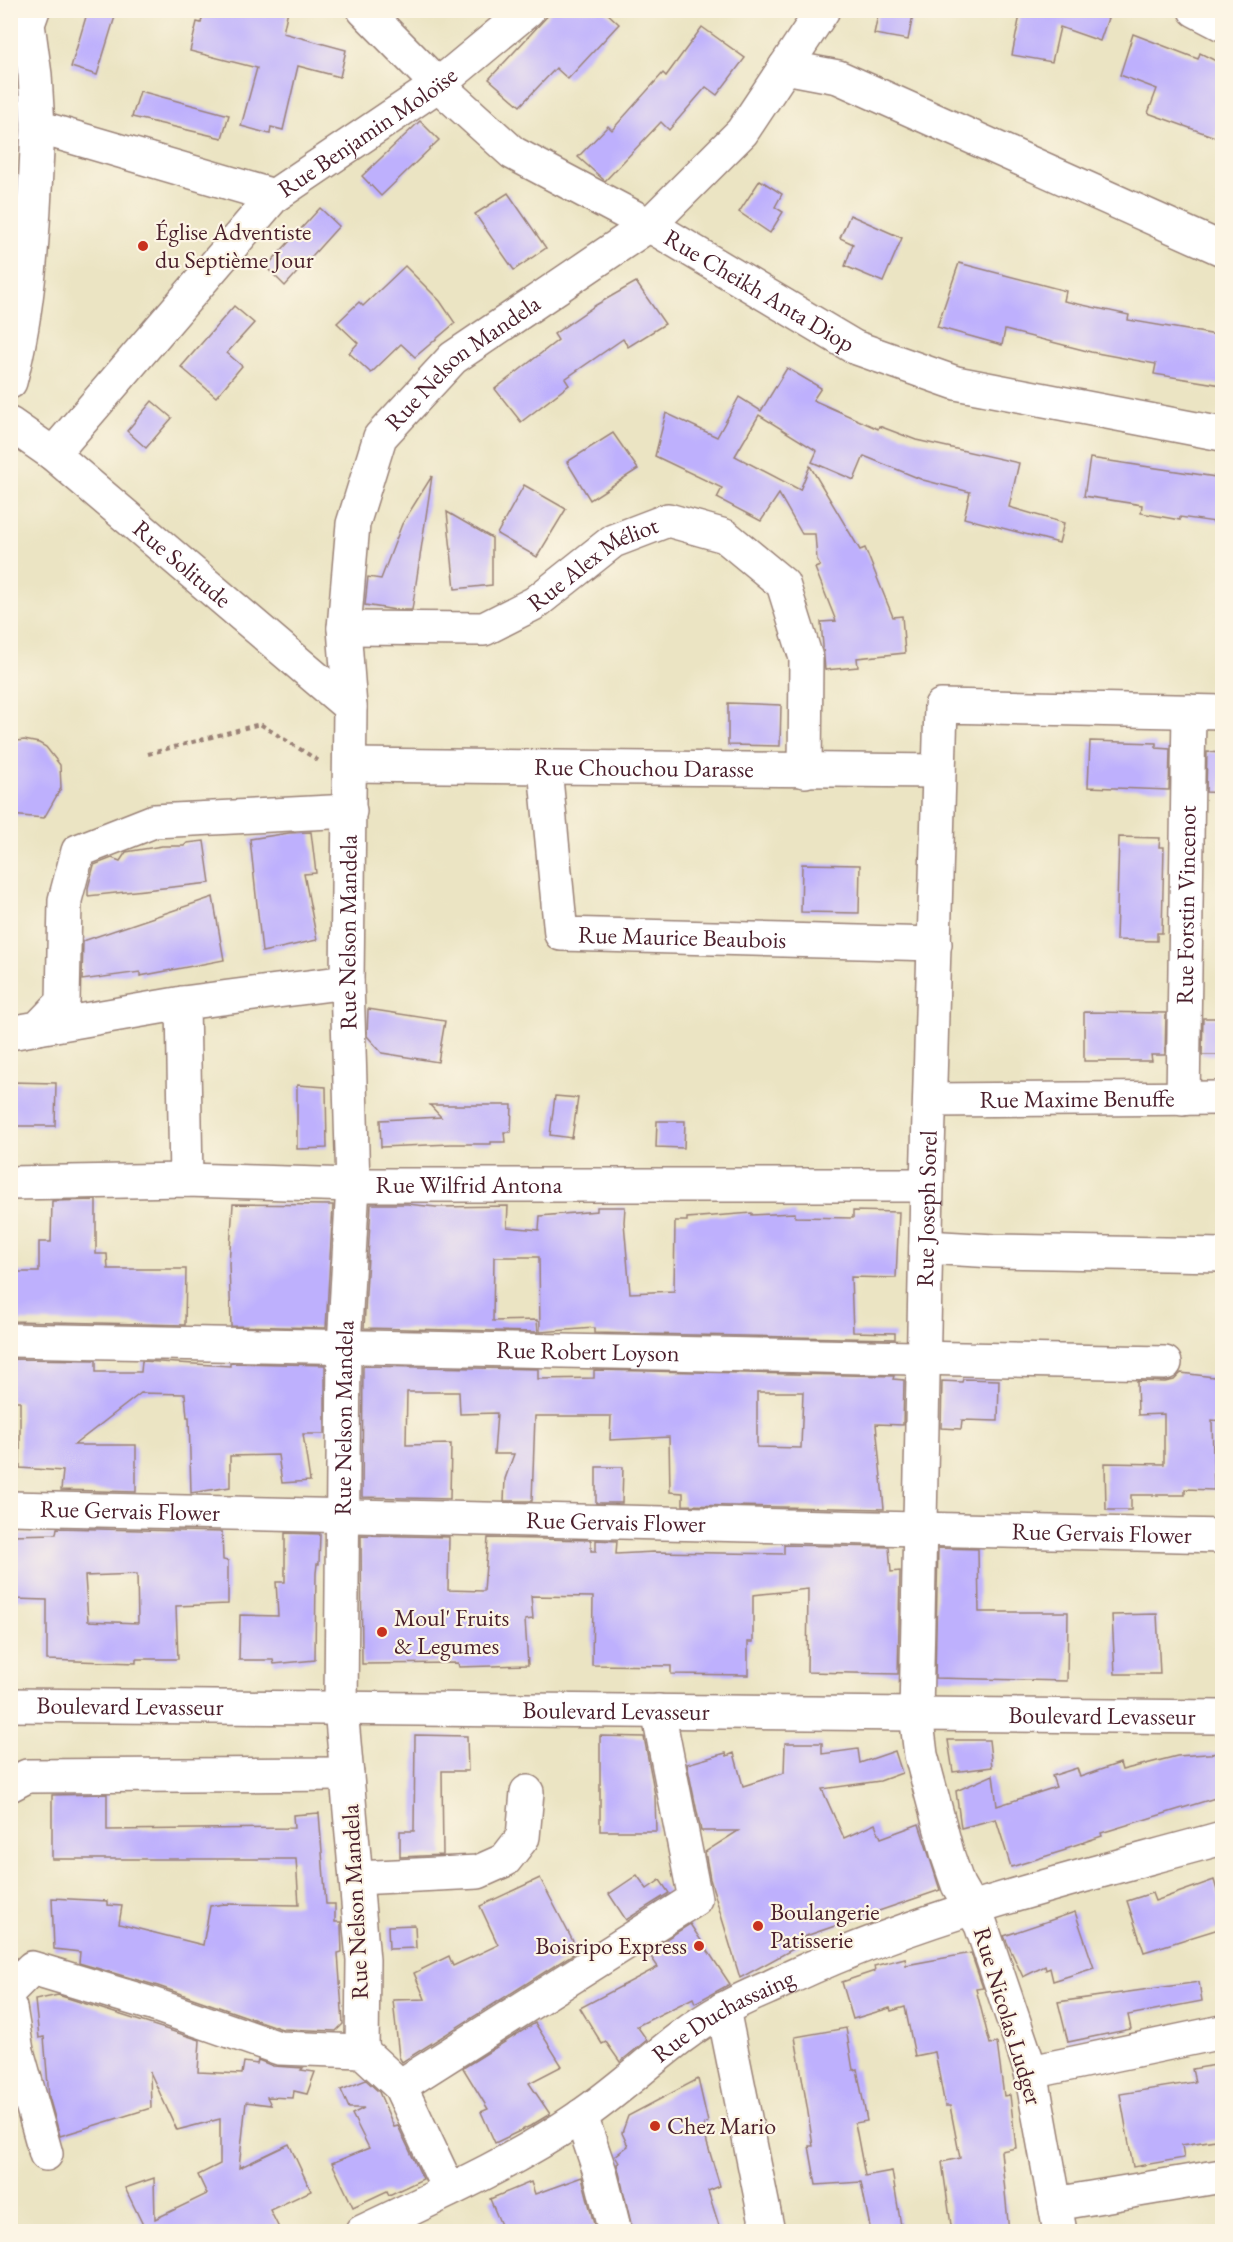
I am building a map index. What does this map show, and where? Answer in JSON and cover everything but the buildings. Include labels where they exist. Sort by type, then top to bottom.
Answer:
[{"type":"street","points":[[10,382],[24,312],[32,243],[38,127],[35,75],[28,24],[33,10]]},
{"type":"street","name":"Rue Cheikh Anta Diop","points":[[364,10],[438,85],[513,153],[649,225],[854,347],[956,383],[1222,434]]},
{"type":"street","name":"Rue Benjamin Moloïse","points":[[53,454],[274,196],[438,85],[528,10]]},
{"type":"street","name":"Rue Nelson Mandela","points":[[362,2051],[363,1960],[340,1708],[344,1346],[353,1185],[347,982],[350,707],[344,628],[353,524],[380,437],[453,358],[649,225],[742,132],[823,10]]},
{"type":"street","points":[[1195,10],[1222,24]]},
{"type":"street","points":[[785,67],[838,77],[1222,249]]},
{"type":"street","points":[[38,127],[274,196]]},
{"type":"street","name":"Rue Solitude","points":[[10,424],[53,454],[350,707]]},
{"type":"street","name":"Rue Alex Méliot","points":[[344,628],[484,629],[534,603],[613,541],[668,520],[725,536],[783,584],[806,658],[805,771]]},
{"type":"street","name":"Rue Joseph Sorel","points":[[916,1714],[927,1185],[941,706],[1189,711]]},
{"type":"street","points":[[1189,711],[1222,711]]},
{"type":"street","name":"Rue Forstin Vincenot","points":[[1183,1099],[1189,711]]},
{"type":"street","name":"Rue Chouchou Darasse","points":[[24,1030],[63,1002],[65,900],[78,851],[154,821],[350,786],[545,768],[939,771]]},
{"type":"street","name":"Rue Maurice Beaubois","points":[[545,768],[561,934],[935,944]]},
{"type":"street","points":[[24,1030],[183,1003],[347,982]]},
{"type":"street","points":[[183,1003],[186,1180]]},
{"type":"street","name":"Rue Maxime Benuffe","points":[[931,1100],[1222,1098]]},
{"type":"street","name":"Rue Wilfrid Antona","points":[[10,1183],[186,1180],[353,1185],[927,1185]]},
{"type":"street","points":[[926,1248],[1222,1255]]},
{"type":"street","name":"Rue Robert Loyson","points":[[10,1340],[1165,1363]]},
{"type":"street","name":"Rue Gervais Flower","points":[[10,1508],[1222,1536]]},
{"type":"street","name":"Boulevard Levasseur","points":[[10,1705],[1222,1717]]},
{"type":"street","points":[[400,2086],[695,1899],[658,1712]]},
{"type":"street","name":"Rue Nicolas Ludger","points":[[916,1714],[921,1755],[948,1856],[958,1885],[981,1925],[1031,2072],[1058,2218]]},
{"type":"street","points":[[10,1785],[27,1776],[347,1774]]},
{"type":"street","points":[[356,1878],[478,1872],[505,1860],[523,1837],[527,1792]]},
{"type":"street","name":"Rue Duchassaing","points":[[362,2232],[544,2141],[581,2116],[668,2048],[723,2009],[817,1964],[972,1907],[1222,1838]]},
{"type":"street","points":[[18,1976],[152,2004],[279,2048],[362,2051],[400,2086],[449,2190]]},
{"type":"street","points":[[10,2008],[17,2051],[46,2154]]},
{"type":"street","points":[[723,2009],[768,2232]]},
{"type":"street","points":[[1031,2072],[1222,2032]]},
{"type":"street","points":[[581,2116],[600,2172],[615,2232]]},
{"type":"street","points":[[1058,2218],[1222,2176]]},
{"type":"path","points":[[148,754],[260,724],[350,786]]},
{"type":"place","name":"Église Adventiste du Septième Jour","points":[[143,246]]},
{"type":"place","name":"Moul' Fruits & Legumes","points":[[382,1632]]},
{"type":"place","name":"Boulangerie Patisserie","points":[[758,1926]]},
{"type":"place","name":"Boisripo Express","points":[[699,1946]]},
{"type":"place","name":"Chez Mario","points":[[655,2126]]}]
